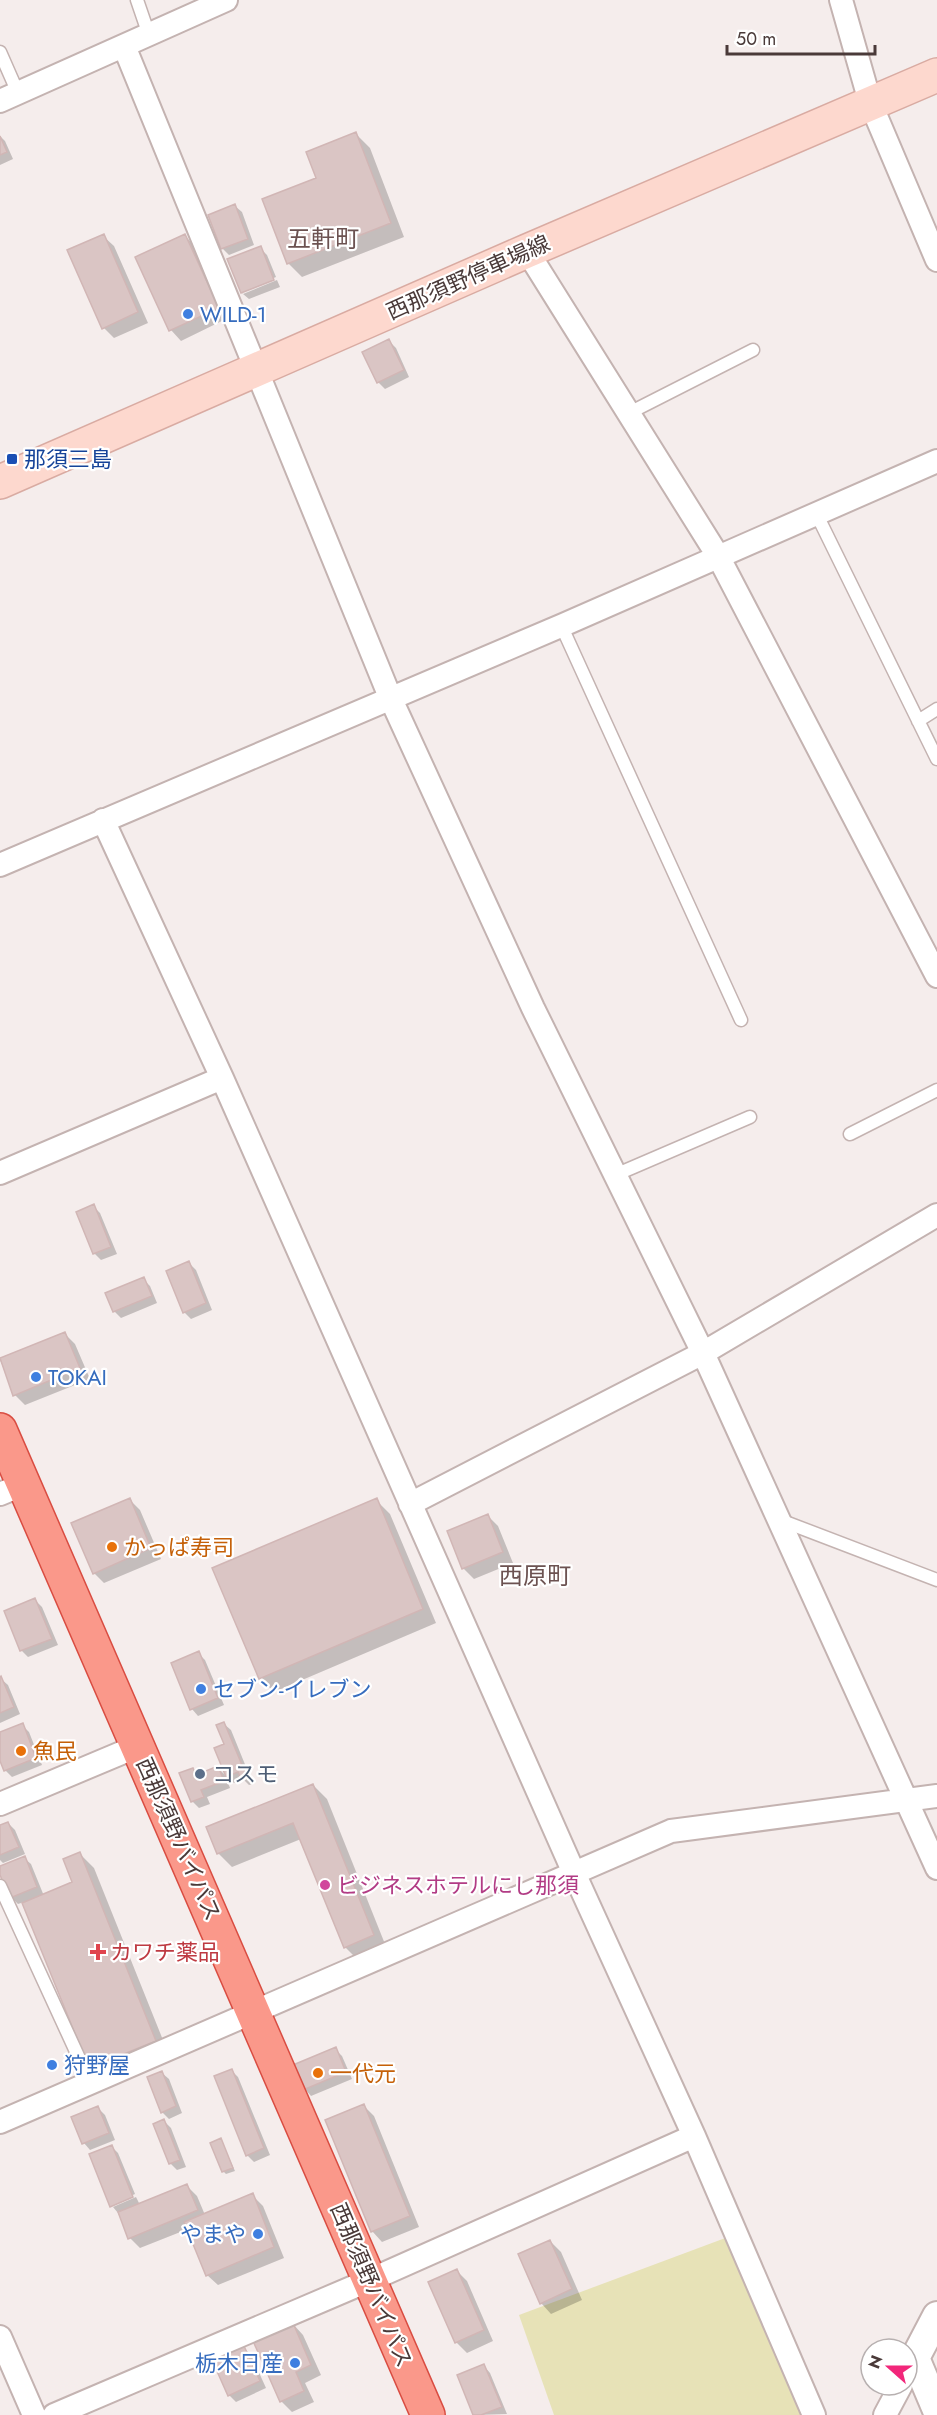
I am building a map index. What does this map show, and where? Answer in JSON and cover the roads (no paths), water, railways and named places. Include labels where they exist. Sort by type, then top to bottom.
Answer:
[{"type":"highway","name":"西那須野バイパス","points":[[0,1430],[12,1489],[138,1746],[428,2415]]},
{"type":"main road","name":"西那須野停車場線","points":[[0,482],[870,102],[937,75]]},
{"type":"street","points":[[9,97],[226,0]]},
{"type":"street","points":[[841,0],[870,102],[937,260]]},
{"type":"street","points":[[124,46],[390,698],[533,1008],[703,1353],[937,1868]]},
{"type":"street","points":[[527,251],[718,556],[937,975]]},
{"type":"street","points":[[0,865],[937,461]]},
{"type":"street","points":[[103,820],[222,1078],[574,1873],[694,2136],[808,2413]]},
{"type":"street","points":[[0,1173],[222,1078]]},
{"type":"street","points":[[411,1504],[703,1353],[937,1215]]},
{"type":"street","points":[[0,1804],[138,1746]]},
{"type":"street","points":[[1,2117],[90,2082],[671,1831],[937,1796]]},
{"type":"street","points":[[54,2415],[370,2280],[694,2136]]},
{"type":"street","points":[[919,2350],[937,2316]]},
{"type":"street","points":[[0,2337],[34,2415]]},
{"type":"street","points":[[919,2379],[937,2410]]},
{"type":"street","points":[[885,2415],[895,2397]]},
{"type":"lane","points":[[137,0],[149,35]]},
{"type":"lane","points":[[0,52],[9,97]]},
{"type":"lane","points":[[628,413],[753,350]]},
{"type":"lane","points":[[816,513],[937,759]]},
{"type":"lane","points":[[561,625],[741,1020]]},
{"type":"lane","points":[[918,721],[937,709]]},
{"type":"lane","points":[[850,1134],[937,1090]]},
{"type":"lane","points":[[615,1175],[750,1117]]},
{"type":"lane","points":[[779,1520],[937,1580]]},
{"type":"lane","points":[[0,1886],[90,2082]]},
{"type":"place","name":"WILD-1","points":[[188,314]]},
{"type":"place","name":"那須三島","points":[[12,459]]},
{"type":"place","name":"TOKAI","points":[[36,1377]]},
{"type":"place","name":"かっぱ寿司","points":[[112,1547]]},
{"type":"place","name":"セブン-イレブン","points":[[201,1689]]},
{"type":"place","name":"魚民","points":[[21,1751]]},
{"type":"place","name":"コスモ","points":[[200,1774]]},
{"type":"place","name":"ビジネスホテルにし那須","points":[[325,1885]]},
{"type":"place","name":"カワチ薬品","points":[[98,1952]]},
{"type":"place","name":"狩野屋","points":[[52,2065]]},
{"type":"place","name":"一代元","points":[[318,2073]]},
{"type":"place","name":"やまや","points":[[258,2234]]},
{"type":"place","name":"栃木日産","points":[[295,2363]]},
{"type":"district","name":"五軒町","points":[[323,239]]},
{"type":"district","name":"西原町","points":[[535,1576]]}]
